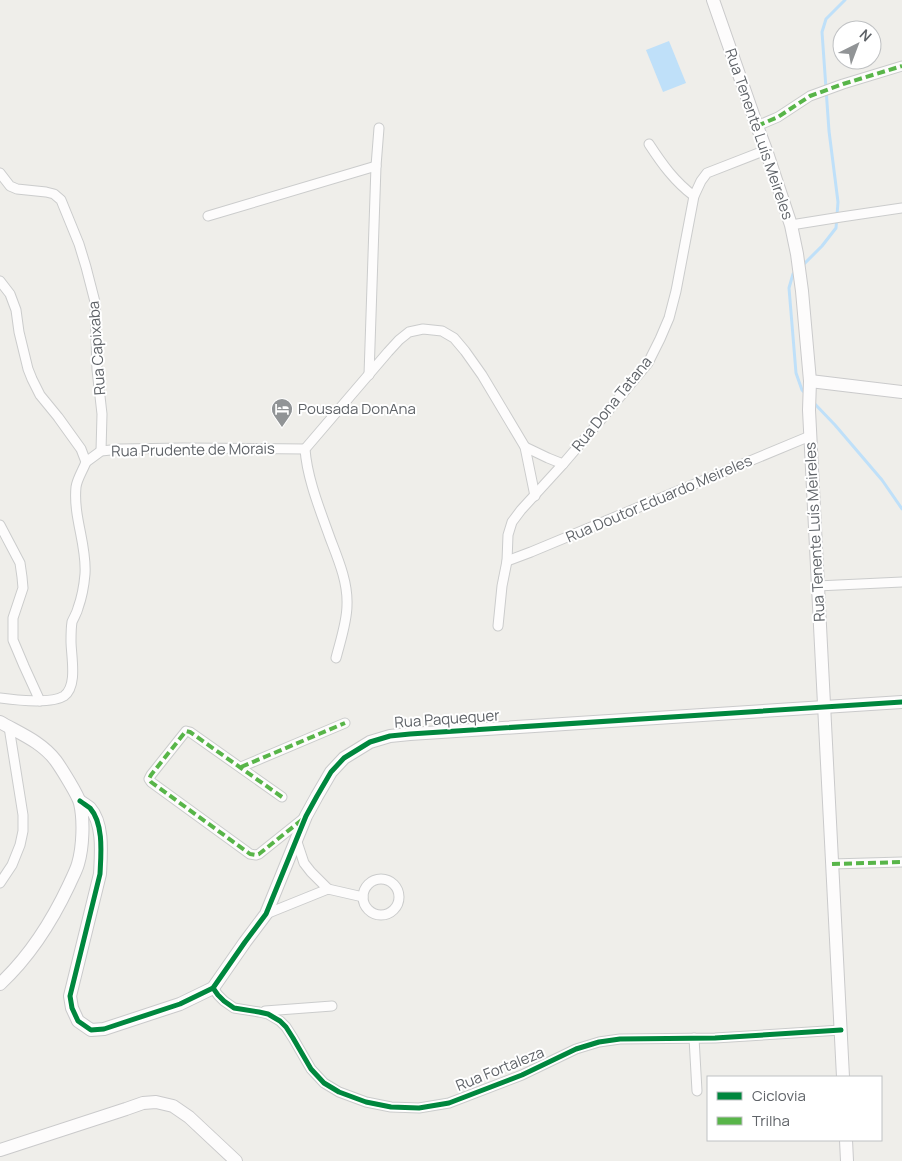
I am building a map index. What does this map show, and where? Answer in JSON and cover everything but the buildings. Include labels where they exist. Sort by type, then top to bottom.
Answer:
[{"type":"street","name":"Rua Tenente Luís Meireles","points":[[713,0],[791,226],[800,276],[809,386],[817,586],[843,1076]]},
{"type":"street","points":[[757,126],[778,118],[810,96],[902,66]]},
{"type":"street","points":[[369,375],[379,128]]},
{"type":"street","points":[[649,144],[669,172],[682,187],[694,196]]},
{"type":"street","name":"Rua Dona Tatana","points":[[498,626],[502,586],[507,561],[508,535],[512,522],[564,464],[648,363],[669,318],[694,196],[701,181],[707,173],[766,150]]},
{"type":"street","points":[[208,216],[376,166]]},
{"type":"street","name":"Rua Capixaba","points":[[0,173],[10,186],[17,189],[54,194],[61,200],[79,244],[94,302],[97,370],[102,414],[102,451]]},
{"type":"street","points":[[791,226],[841,216],[902,208]]},
{"type":"street","points":[[0,281],[10,294],[16,310],[19,332],[32,379],[40,394],[81,449],[86,462],[76,485],[76,502],[84,552],[85,573],[83,592],[72,623],[71,688],[65,695],[54,700],[40,701],[0,698]]},
{"type":"street","points":[[336,658],[347,605],[345,584],[340,562],[306,463],[304,449],[399,340],[409,332],[423,328],[442,331],[454,338],[482,375],[525,447],[535,496]]},
{"type":"street","points":[[809,386],[902,392]]},
{"type":"street","name":"Rua Doutor Eduardo Meireles","points":[[507,561],[810,436]]},
{"type":"street","points":[[525,447],[564,464]]},
{"type":"street","name":"Rua Prudente de Morais","points":[[86,462],[102,451],[121,449],[304,449]]},
{"type":"street","points":[[0,525],[20,563],[22,577],[23,588],[13,618],[13,640],[40,701]]},
{"type":"street","points":[[817,586],[901,582]]},
{"type":"street","name":"Rua Paquequer","points":[[213,988],[266,914],[306,816],[331,772],[344,758],[370,742],[390,736],[410,734],[902,702]]},
{"type":"street","points":[[241,767],[345,723]]},
{"type":"street","points":[[4,724],[37,743],[55,760],[80,801],[90,808],[100,835],[102,853],[100,874],[70,996],[72,1008],[78,1020],[91,1030],[104,1029],[180,1004],[213,988]]},
{"type":"street","points":[[0,883],[12,865],[23,831],[23,815],[4,724]]},
{"type":"street","points":[[282,797],[186,731],[149,779],[250,854],[259,854],[306,816]]},
{"type":"street","points":[[0,984],[39,938],[78,864],[82,823],[80,801]]},
{"type":"street","points":[[297,842],[304,863],[328,890]]},
{"type":"street","points":[[832,864],[902,862]]},
{"type":"street","points":[[382,879],[390,882],[397,888],[399,896],[398,905],[392,912],[384,915],[375,915],[368,910],[363,897],[367,886],[374,881],[382,879]]},
{"type":"street","points":[[266,914],[328,890],[363,897]]},
{"type":"street","name":"Rua Fortaleza","points":[[213,988],[224,1002],[234,1008],[275,1017],[286,1027],[311,1069],[324,1083],[339,1092],[366,1102],[392,1108],[419,1108],[449,1103],[522,1076],[576,1049],[599,1042],[620,1039],[715,1038],[841,1030]]},
{"type":"street","points":[[259,1012],[332,1006]]},
{"type":"street","points":[[694,1038],[697,1091]]},
{"type":"street","points":[[0,1150],[143,1103],[156,1102],[173,1106],[189,1117],[236,1161]]},
{"type":"street","points":[[846,1141],[847,1161]]},
{"type":"water","points":[[669,41],[686,83],[663,92],[646,50]]},
{"type":"waterway","points":[[802,266],[822,246],[836,228],[838,202],[829,131],[822,32],[826,19],[845,0]]},
{"type":"waterway","points":[[795,272],[789,288],[796,373],[802,390],[805,393]]},
{"type":"waterway","points":[[813,402],[882,480],[902,509]]},
{"type":"marked path","points":[[757,126],[778,117],[810,96],[902,66]]},
{"type":"marked path","points":[[241,767],[345,723]]},
{"type":"marked path","points":[[282,797],[186,731],[149,779],[250,854],[259,854],[303,819]]},
{"type":"marked path","points":[[832,864],[902,862]]},
{"type":"cycle path","points":[[80,801],[90,808],[98,822],[101,840],[100,874],[70,996],[72,1008],[78,1021],[91,1030],[104,1029],[180,1004],[213,988],[266,914],[306,816],[331,772],[344,758],[370,742],[390,736],[410,734],[902,702]]},
{"type":"cycle path","points":[[213,988],[224,1001],[234,1008],[268,1014],[280,1021],[286,1027],[311,1069],[324,1083],[339,1092],[366,1102],[391,1107],[419,1108],[449,1103],[522,1075],[576,1049],[599,1042],[620,1039],[715,1038],[841,1030]]},
{"type":"place","name":"Pousada DonAna","points":[[282,428]]}]
